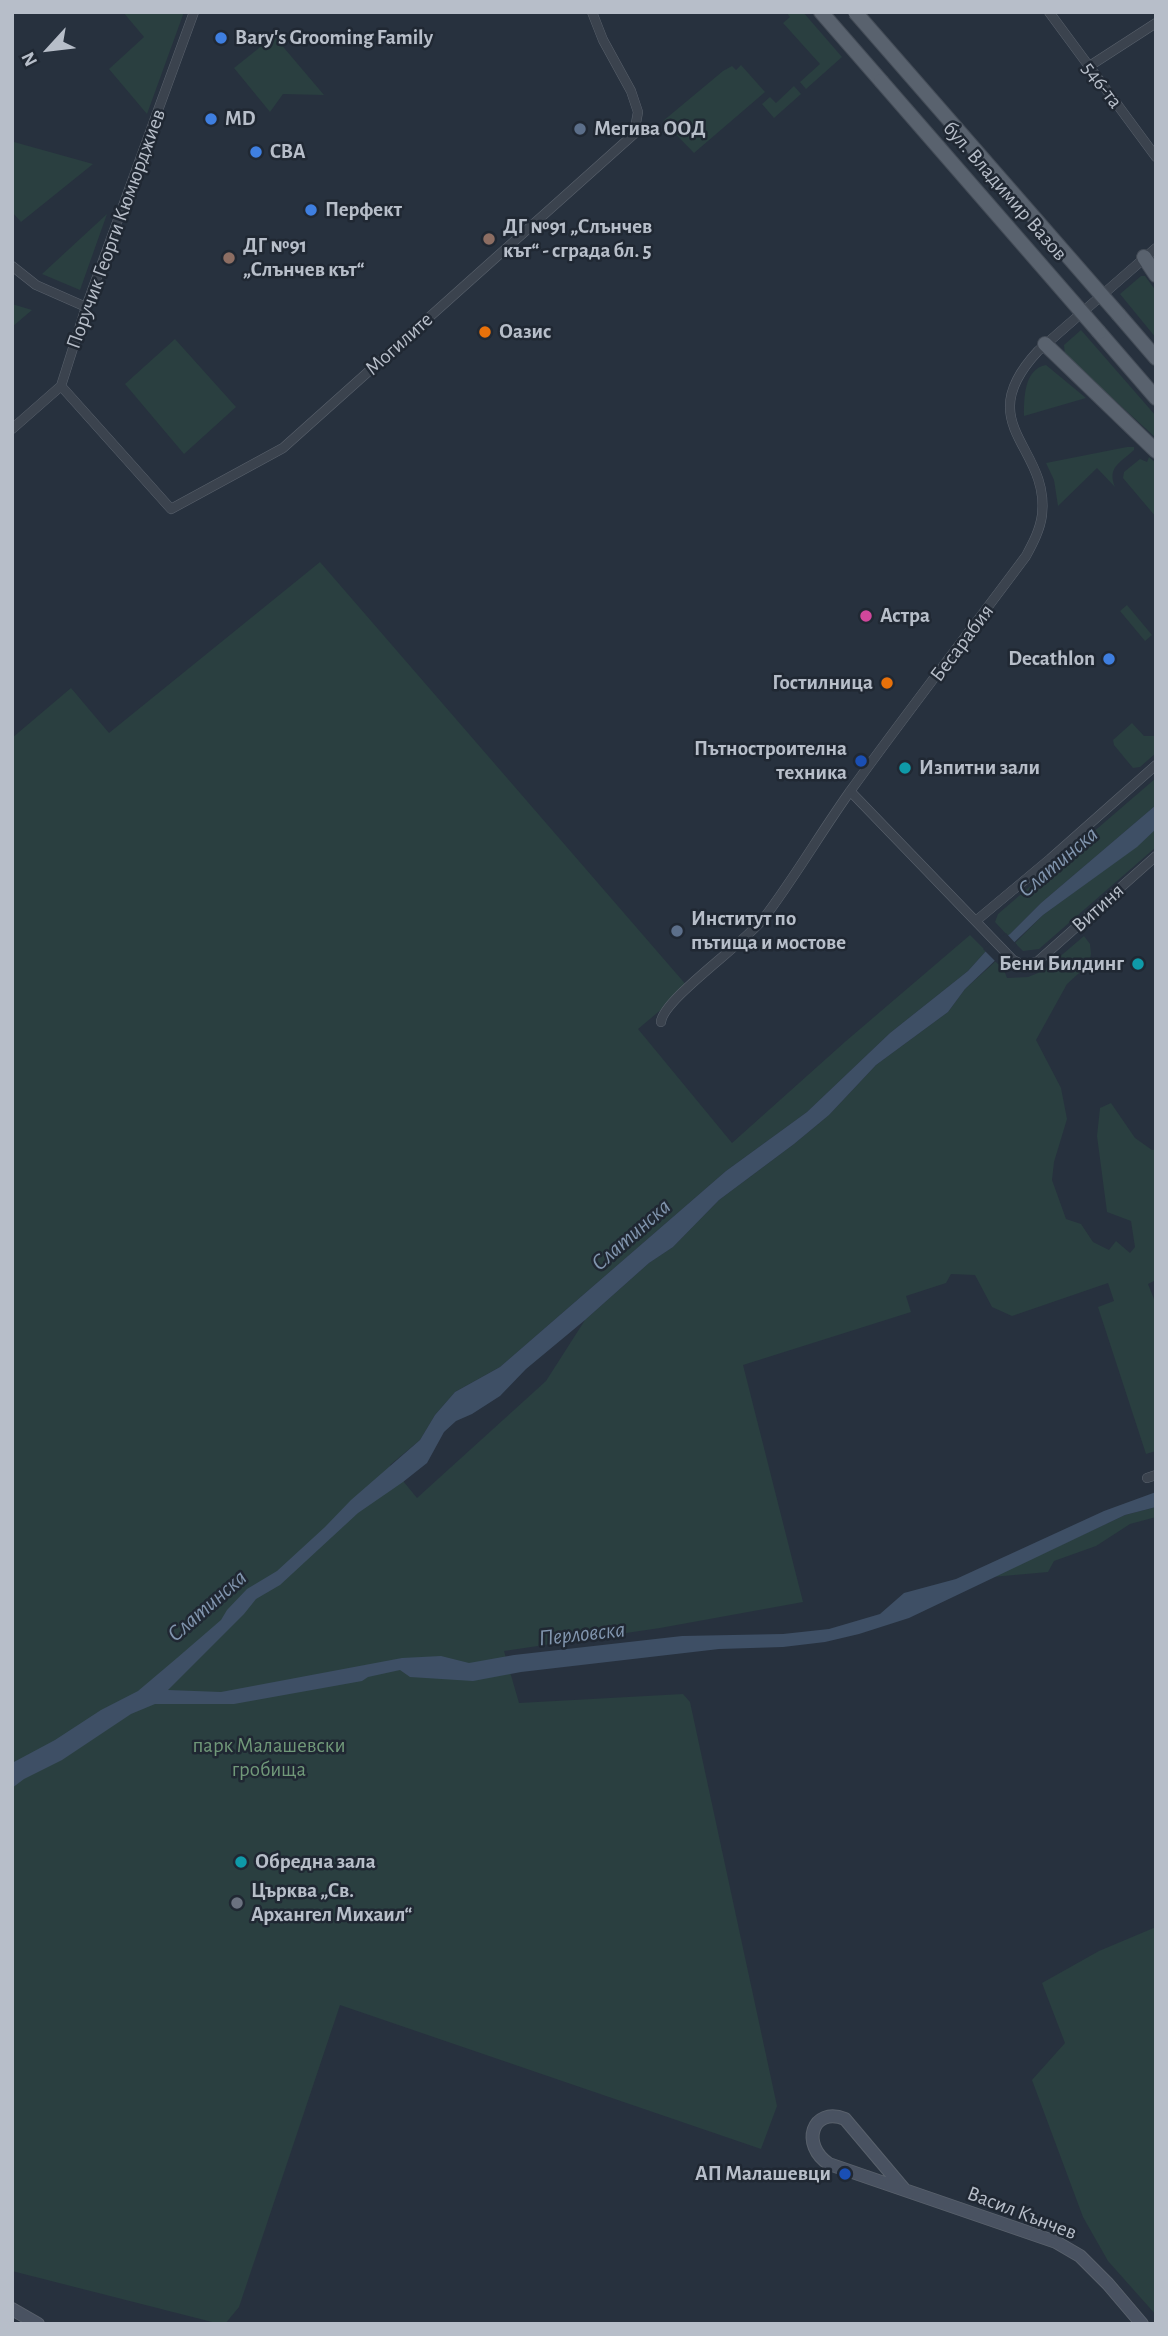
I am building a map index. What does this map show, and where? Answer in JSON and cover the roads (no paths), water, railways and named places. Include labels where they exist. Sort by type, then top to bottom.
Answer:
[{"type":"main road","name":"бул. Владимир Вазов","points":[[821,12],[1156,398]]},
{"type":"main road","name":"бул. Владимир Вазов","points":[[855,12],[1156,358]]},
{"type":"main road","points":[[1144,257],[1156,275]]},
{"type":"main road","points":[[1045,344],[1156,451]]},
{"type":"street","name":"Поручик Георги Кюмюрджиев","points":[[61,386],[86,307],[194,12]]},
{"type":"street","name":"Могилите","points":[[61,386],[171,509],[283,448],[634,134],[638,112],[631,91],[603,40],[592,12]]},
{"type":"street","name":"546-та","points":[[1049,12],[1156,157]]},
{"type":"street","points":[[1088,67],[1156,23]]},
{"type":"street","name":"Бесарабия","points":[[661,1022],[661,1015],[688,988],[747,938],[764,919],[850,791],[1026,556],[1037,536],[1042,514],[1034,470],[1014,430],[1010,409],[1010,398],[1017,376],[1045,344],[1156,248]]},
{"type":"street","points":[[12,266],[36,285],[86,307]]},
{"type":"street","points":[[12,429],[61,386]]},
{"type":"street","points":[[977,920],[1156,765]]},
{"type":"street","name":"Витиня","points":[[850,791],[1013,960],[1023,965],[1037,962],[1156,856]]},
{"type":"street","name":"Васил Кънчев","points":[[904,2189],[845,2119],[830,2117],[814,2127],[811,2134],[815,2152],[829,2164],[1056,2242],[1080,2256],[1142,2324]]},
{"type":"street","points":[[12,2309],[38,2324]]},
{"type":"water","points":[[1156,805],[1156,829],[1137,847],[1043,915],[965,989],[948,1012],[876,1065],[829,1115],[719,1200],[673,1247],[649,1263],[526,1369],[500,1396],[456,1421],[444,1432],[427,1463],[358,1513],[280,1585],[256,1599],[168,1690],[221,1692],[402,1658],[441,1656],[469,1663],[514,1655],[682,1636],[783,1634],[829,1629],[880,1614],[904,1593],[956,1579],[1104,1511],[1156,1492],[1156,1507],[1125,1515],[909,1618],[859,1634],[825,1642],[783,1647],[719,1649],[521,1672],[473,1681],[410,1677],[400,1670],[368,1677],[362,1681],[234,1704],[155,1704],[131,1714],[62,1760],[12,1788],[12,1763],[138,1691],[221,1620],[247,1589],[277,1571],[351,1500],[420,1440],[435,1415],[455,1392],[500,1367],[726,1171],[807,1112],[890,1033],[968,971],[986,951],[1010,934],[1041,903]]},
{"type":"place","name":"Bary's Grooming Family","points":[[221,38]]},
{"type":"place","name":"MD","points":[[211,119]]},
{"type":"place","name":"Мегива ООД","points":[[580,129]]},
{"type":"place","name":"CBA","points":[[256,152]]},
{"type":"place","name":"Перфект","points":[[311,210]]},
{"type":"place","name":"ДГ №91 „Слънчев кът“ - сграда бл. 5","points":[[489,239]]},
{"type":"place","name":"ДГ №91 „Слънчев кът“","points":[[229,258]]},
{"type":"place","name":"Оазис","points":[[485,332]]},
{"type":"place","name":"Астра","points":[[866,616]]},
{"type":"place","name":"Decathlon","points":[[1109,659]]},
{"type":"place","name":"Гостилница","points":[[887,683]]},
{"type":"place","name":"Пътностроителна техника","points":[[861,761]]},
{"type":"place","name":"Изпитни зали","points":[[905,768]]},
{"type":"place","name":"Институт по пътища и мостове","points":[[677,931]]},
{"type":"place","name":"Бени Билдинг","points":[[1138,964]]},
{"type":"place","name":"Обредна зала","points":[[241,1862]]},
{"type":"place","name":"Църква „Св. Архангел Михаил“","points":[[237,1903]]},
{"type":"place","name":"АП Малашевци","points":[[845,2174]]},
{"type":"water label","name":"Слатинска","points":[[1058,862]]},
{"type":"water label","name":"Слатинска","points":[[631,1235]]},
{"type":"water label","name":"Слатинска","points":[[207,1606]]},
{"type":"water label","name":"Перловска","points":[[582,1634]]},
{"type":"park label","name":"парк Малашевски гробища","points":[[269,1758]]}]
